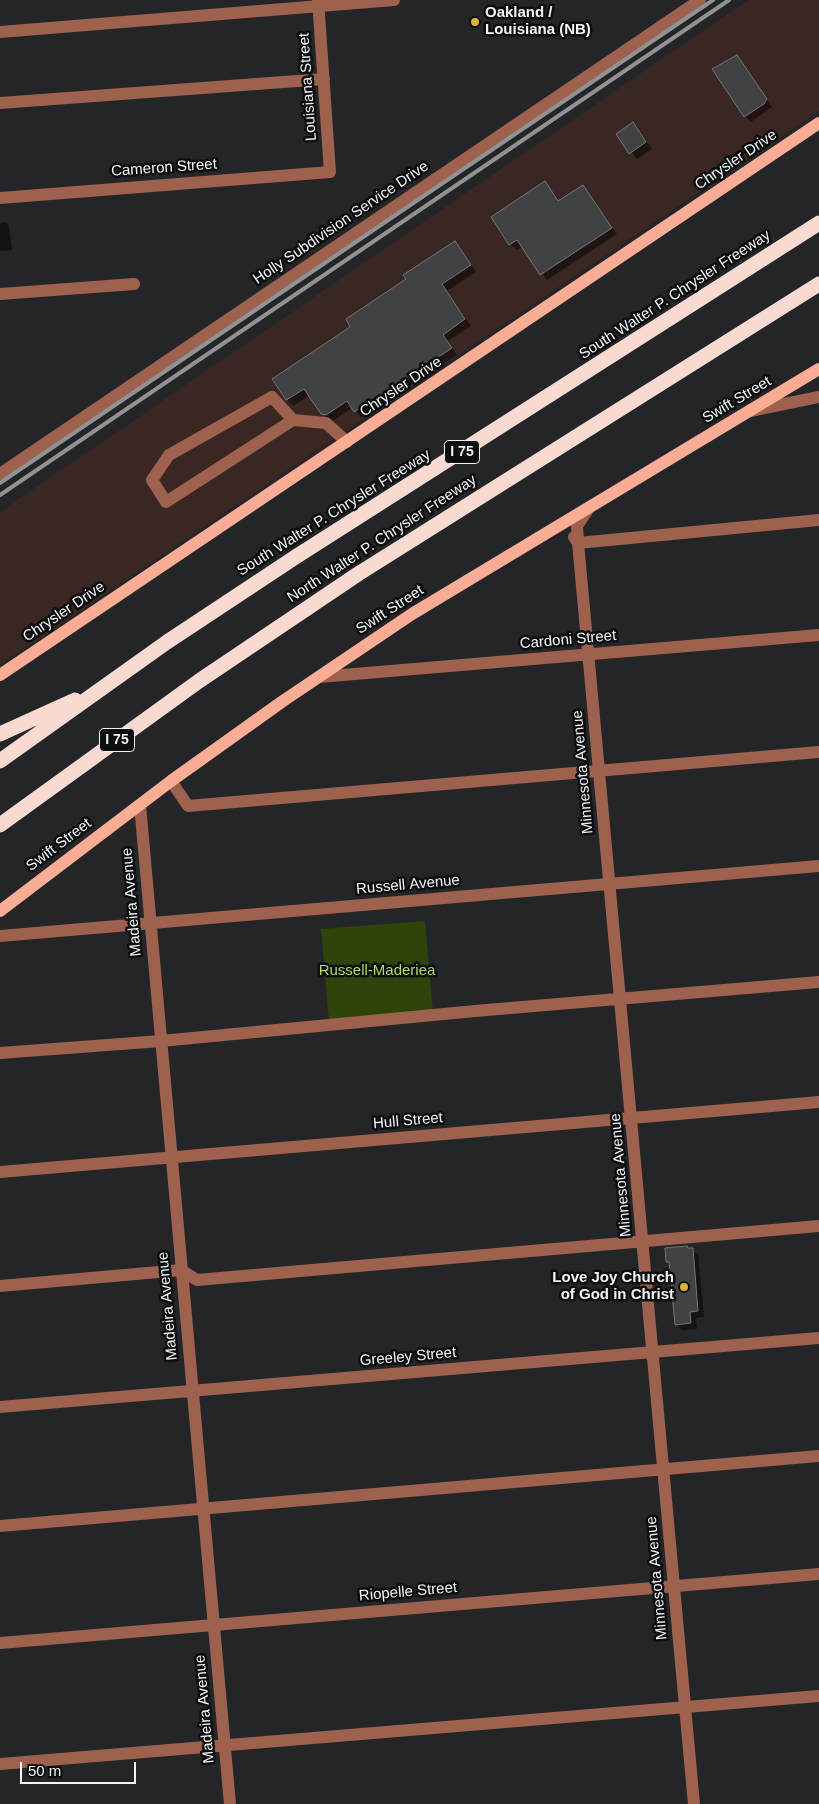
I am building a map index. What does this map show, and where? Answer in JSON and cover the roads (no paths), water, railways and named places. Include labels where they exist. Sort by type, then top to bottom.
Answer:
[{"type":"highway","name":"South Walter P. Chrysler Freeway","points":[[0,761],[167,642],[297,556],[819,223]]},
{"type":"highway","name":"North Walter P. Chrysler Freeway","points":[[0,825],[199,681],[358,574],[819,284]]},
{"type":"highway","points":[[0,734],[108,684]]},
{"type":"highway","points":[[0,835],[36,800]]},
{"type":"main road","name":"Chrysler Drive","points":[[0,675],[819,124]]},
{"type":"main road","name":"Swift Street","points":[[0,910],[171,782],[319,677],[412,614],[819,369]]},
{"type":"street","points":[[0,32],[318,3],[394,0]]},
{"type":"street","name":"Holly Subdivision Service Drive","points":[[0,474],[700,0]]},
{"type":"street","name":"Louisiana Street","points":[[318,3],[330,172]]},
{"type":"street","points":[[0,103],[324,79]]},
{"type":"street","name":"Cameron Street","points":[[0,198],[330,172]]},
{"type":"street","points":[[0,294],[134,284]]},
{"type":"street","points":[[293,420],[272,397],[168,455],[152,480],[166,502],[293,420],[326,423],[347,442]]},
{"type":"street","points":[[749,411],[819,398]]},
{"type":"street","name":"Minnesota Avenue","points":[[590,506],[578,526],[578,543],[694,1804]]},
{"type":"street","points":[[578,543],[819,520]]},
{"type":"street","name":"Minnesota Avenue","points":[[567,521],[578,543]]},
{"type":"street","name":"Cardoni Street","points":[[319,677],[819,635]]},
{"type":"street","points":[[171,782],[188,806],[819,752]]},
{"type":"street","name":"Madeira Avenue","points":[[140,805],[230,1804]]},
{"type":"street","name":"Russell Avenue","points":[[0,936],[819,866]]},
{"type":"street","points":[[0,1053],[161,1041],[819,982]]},
{"type":"street","name":"Hull Street","points":[[0,1172],[819,1102]]},
{"type":"street","points":[[0,1286],[182,1270],[197,1280],[819,1226]]},
{"type":"street","name":"Greeley Street","points":[[0,1408],[819,1338]]},
{"type":"street","points":[[0,1526],[819,1456]]},
{"type":"street","name":"Riopelle Street","points":[[0,1643],[819,1574]]},
{"type":"street","points":[[0,1764],[819,1696]]},
{"type":"railway","points":[[0,483],[713,0]]},
{"type":"railway","points":[[0,495],[729,0]]},
{"type":"place","name":"Oakland / Louisiana (NB)","points":[[475,22]]},
{"type":"place","name":"Love Joy Church of God in Christ","points":[[684,1287]]},
{"type":"park label","name":"Russell-Maderiea","points":[[377,971]]}]
